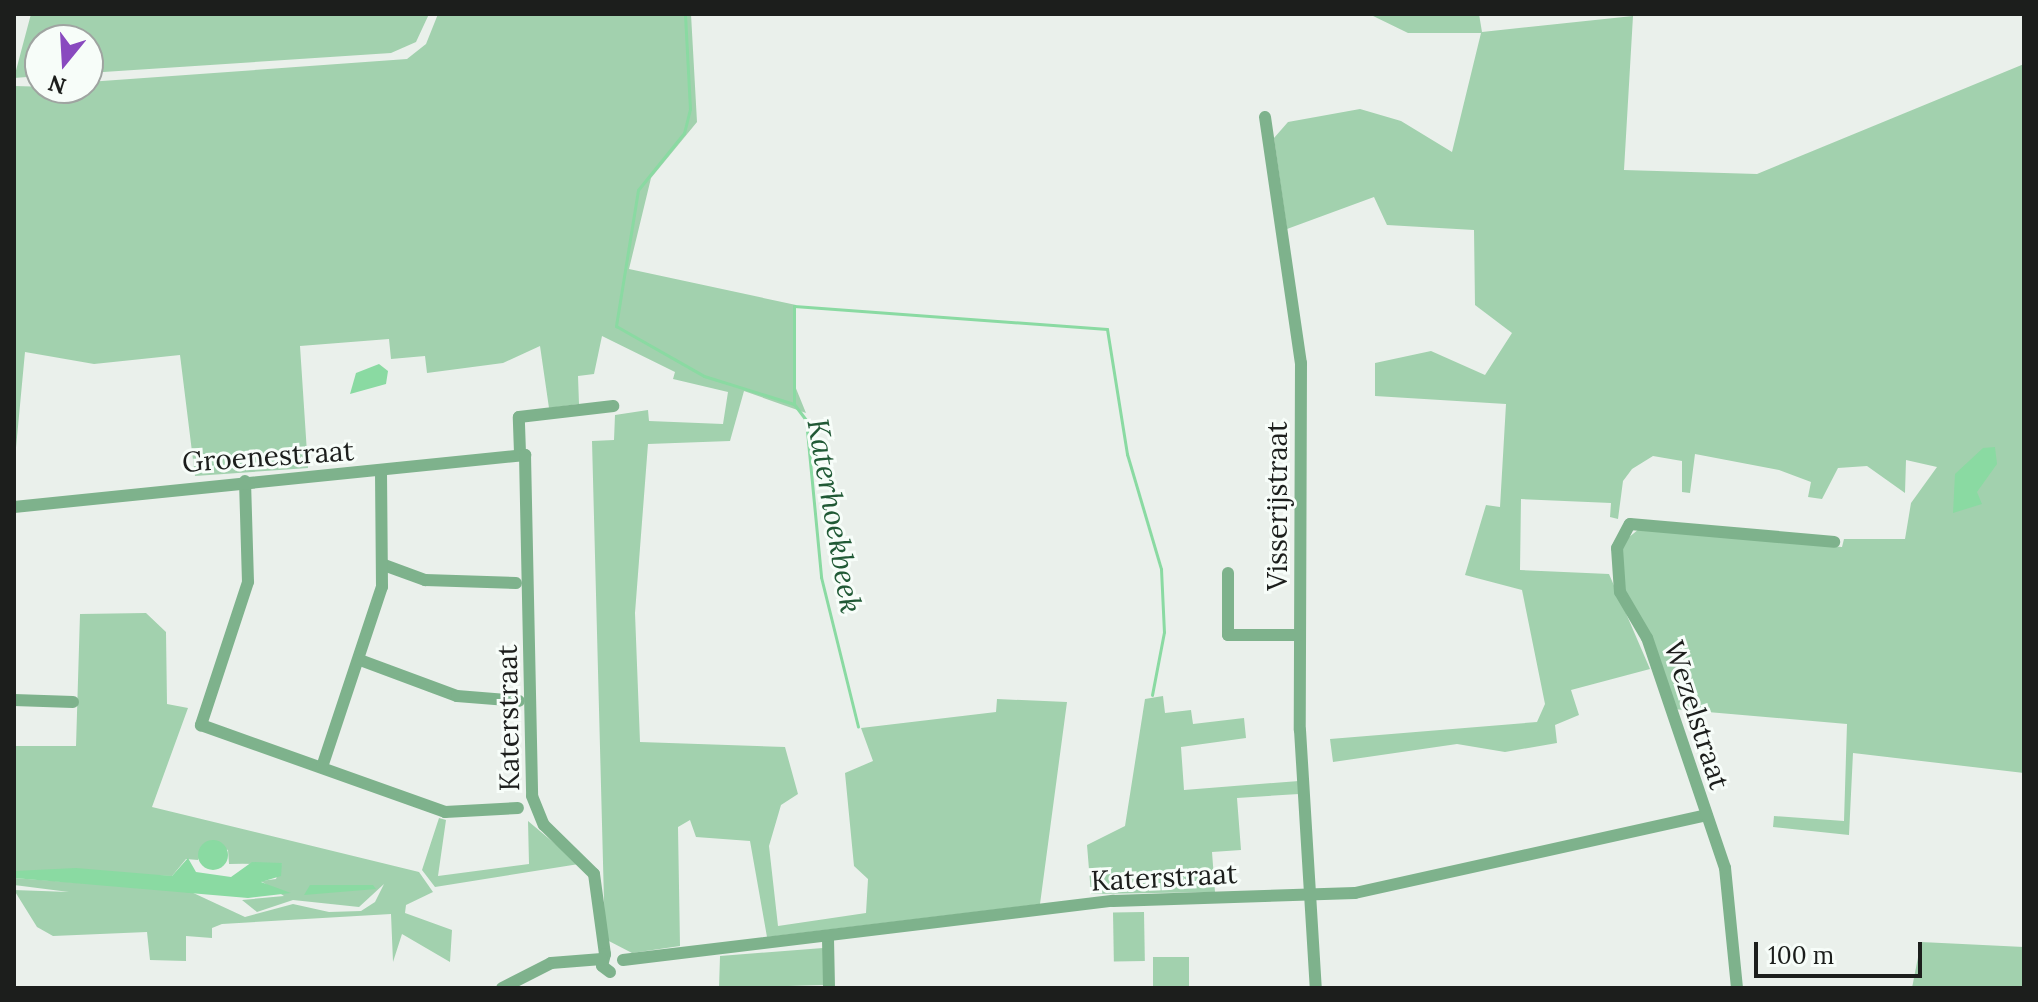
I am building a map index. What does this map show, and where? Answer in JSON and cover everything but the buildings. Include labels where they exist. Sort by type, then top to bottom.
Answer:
[{"type":"street","name":"Visserijstraat","points":[[1265,117],[1301,363],[1300,635],[1316,988]]},
{"type":"street","name":"Katerstraat","points":[[604,956],[594,874],[544,825],[532,796],[519,417],[613,406]]},
{"type":"street","name":"Groenestraat","points":[[14,507],[522,454]]},
{"type":"street","points":[[322,767],[360,660],[384,565],[381,471]]},
{"type":"street","points":[[245,481],[248,582],[201,725],[445,812],[518,808]]},
{"type":"street","name":"Wezelstraat","points":[[1737,988],[1725,868],[1647,638],[1615,575],[1623,534],[1630,524],[1834,542]]},
{"type":"street","points":[[384,565],[425,580],[516,583]]},
{"type":"street","points":[[1228,573],[1228,635],[1300,635]]},
{"type":"street","points":[[360,660],[457,696],[519,701]]},
{"type":"street","points":[[14,700],[73,702]]},
{"type":"street","points":[[1312,897],[1706,815]]},
{"type":"street","name":"Katerstraat","points":[[623,960],[828,939],[1113,901],[1312,897]]},
{"type":"street","points":[[828,939],[829,988]]},
{"type":"street","points":[[502,988],[551,963],[604,956],[623,960]]},
{"type":"street","points":[[604,956],[610,972],[608,988]]},
{"type":"street","points":[[610,972],[623,960]]},
{"type":"shaded area","points":[[31,14],[429,14],[416,42],[391,53],[104,72],[104,24],[28,24]]},
{"type":"shaded area","points":[[438,14],[691,14],[697,122],[651,178],[629,269],[796,305],[795,386],[806,413],[744,391],[730,441],[648,444],[635,613],[640,742],[785,747],[798,794],[781,805],[769,846],[778,926],[866,913],[868,879],[854,866],[845,773],[873,761],[861,728],[996,712],[997,699],[1067,702],[1040,904],[767,937],[750,841],[696,837],[690,820],[678,827],[680,946],[632,953],[605,939],[592,441],[614,440],[615,415],[648,410],[649,421],[723,424],[728,392],[673,379],[675,372],[602,336],[594,374],[578,376],[579,404],[549,408],[540,346],[503,363],[427,373],[425,356],[391,359],[389,339],[300,346],[308,468],[195,476],[180,355],[94,364],[25,352],[14,469],[14,86],[24,86],[24,104],[104,104],[104,81],[407,59],[426,44]]},
{"type":"shaded area","points":[[1369,14],[1479,14],[1482,32],[1633,16],[1624,170],[1757,174],[2024,64],[2024,773],[1853,753],[1849,835],[1773,827],[1774,816],[1844,821],[1847,724],[1673,709],[1619,574],[1623,542],[1639,529],[1842,547],[1844,539],[1905,539],[1911,503],[1937,467],[1906,460],[1905,493],[1867,466],[1838,468],[1822,499],[1808,497],[1811,482],[1779,470],[1695,454],[1690,493],[1682,492],[1682,461],[1653,456],[1632,469],[1623,481],[1618,519],[1610,517],[1611,503],[1521,499],[1520,570],[1609,574],[1650,669],[1571,690],[1579,715],[1555,725],[1557,743],[1505,752],[1457,744],[1333,762],[1330,739],[1537,722],[1545,704],[1522,590],[1465,575],[1486,505],[1500,507],[1506,404],[1375,396],[1375,363],[1431,351],[1485,375],[1512,333],[1475,305],[1474,230],[1387,225],[1374,197],[1287,229],[1274,138],[1288,122],[1360,109],[1401,121],[1452,152],[1481,33],[1408,33]]},
{"type":"shaded area","points":[[24,40],[24,77],[14,78]]},
{"type":"shaded area","points":[[379,364],[388,371],[386,384],[350,394],[356,373]]},
{"type":"shaded area","points":[[1995,447],[1997,464],[1977,492],[1982,504],[1953,513],[1955,474],[1983,448]]},
{"type":"shaded area","points":[[146,613],[166,632],[167,704],[188,708],[152,807],[419,872],[433,892],[406,905],[405,913],[452,930],[450,962],[402,934],[393,962],[391,914],[222,924],[212,928],[212,938],[186,936],[186,961],[150,960],[147,932],[53,936],[37,927],[14,890],[69,892],[14,885],[14,878],[189,891],[245,917],[293,904],[329,912],[361,911],[375,902],[384,884],[359,907],[293,900],[257,912],[242,900],[284,896],[261,881],[276,879],[282,863],[229,864],[228,850],[207,842],[198,860],[186,859],[172,876],[14,871],[14,746],[76,746],[80,614]]},
{"type":"shaded area","points":[[1163,696],[1165,713],[1191,710],[1193,724],[1244,718],[1246,738],[1181,747],[1184,790],[1299,781],[1299,794],[1237,798],[1241,850],[1212,852],[1215,892],[1091,894],[1087,845],[1125,826],[1145,699]]},
{"type":"shaded area","points":[[439,818],[446,820],[438,876],[529,864],[528,821],[579,864],[435,887],[422,870]]},
{"type":"shaded area","points":[[213,840],[219,841],[227,849],[227,861],[219,869],[213,870],[207,869],[199,861],[198,855],[199,849],[207,841]]},
{"type":"shaded area","points":[[188,858],[196,872],[231,877],[252,862],[282,863],[281,876],[261,882],[291,893],[248,898],[14,878],[14,871],[76,868],[172,876]]},
{"type":"shaded area","points":[[310,885],[373,885],[376,889],[304,895]]},
{"type":"shaded area","points":[[1144,912],[1145,961],[1114,962],[1113,913]]},
{"type":"shaded area","points":[[1921,942],[2024,947],[2024,988],[1912,988]]},
{"type":"shaded area","points":[[823,948],[824,985],[719,988],[720,956]]},
{"type":"shaded area","points":[[1153,957],[1189,957],[1189,988],[1153,988]]},
{"type":"waterway","name":"Katerhoekbeek","points":[[685,14],[690,109],[684,133],[638,190],[616,326],[704,376],[794,404],[806,420],[821,577],[858,727]]},
{"type":"waterway","points":[[794,403],[794,306],[1107,329],[1127,454],[1161,569],[1164,632],[1152,695]]}]
